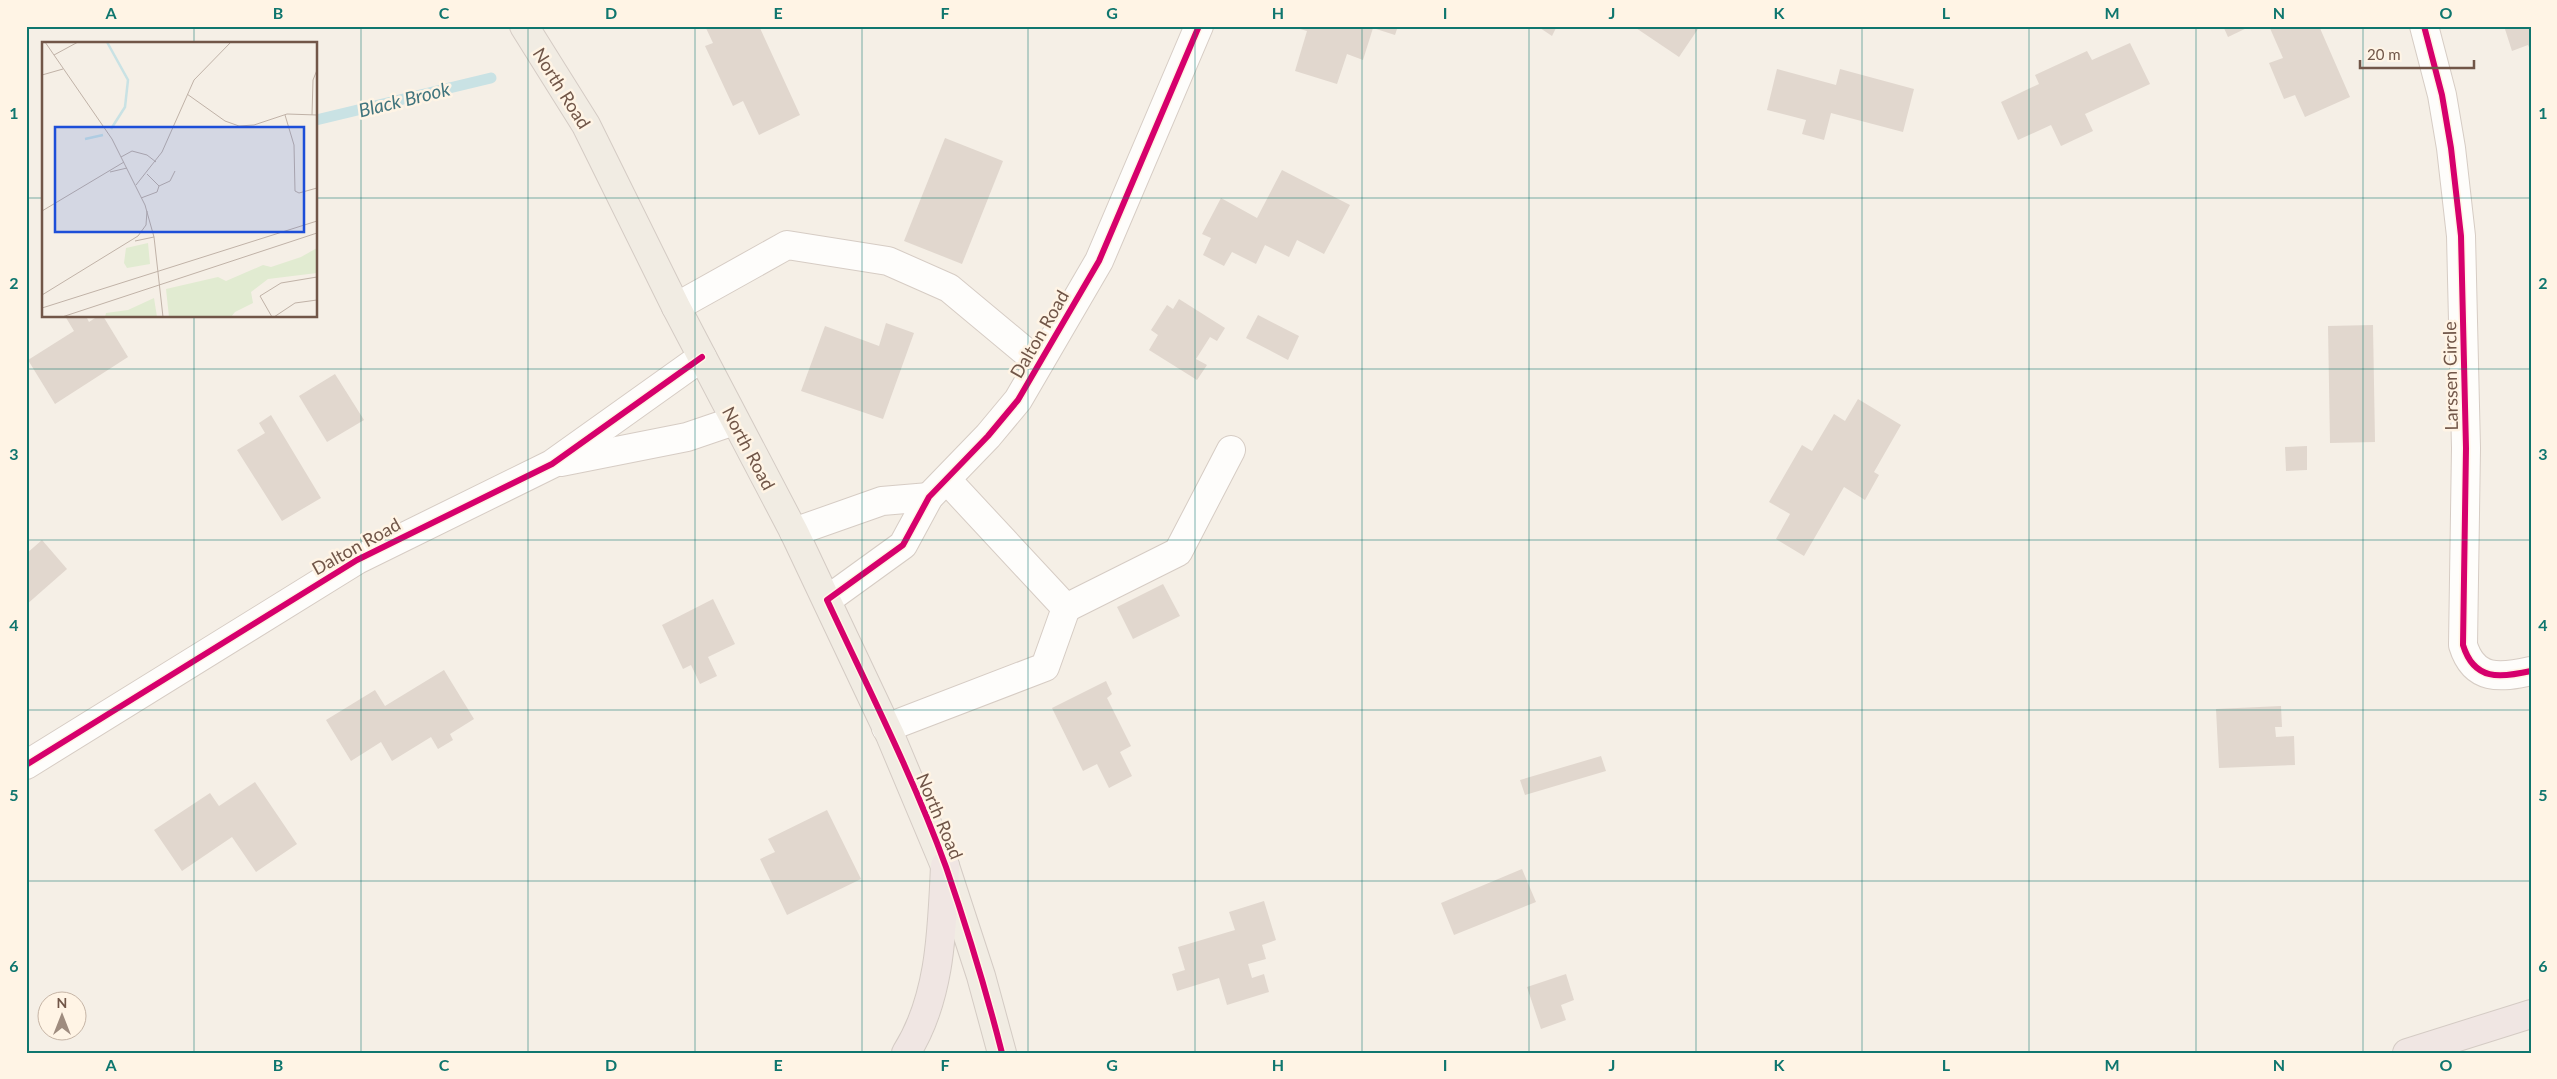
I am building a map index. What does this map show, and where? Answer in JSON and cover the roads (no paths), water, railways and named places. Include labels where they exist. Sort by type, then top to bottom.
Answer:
[{"type":"highway","points":[[906,1053],[929,1004],[935,976],[942,922],[946,866]]},
{"type":"highway","points":[[2407,1053],[2531,1014]]},
{"type":"main road","name":"North Road","points":[[524,26],[586,125],[676,308],[794,532],[827,600],[886,728],[946,866],[981,976],[1002,1053]]},
{"type":"street","name":"Dalton Road","points":[[827,600],[903,545],[938,488],[988,436],[1018,400],[1099,261],[1199,26]]},
{"type":"street","name":"Larssen Circle","points":[[2424,26],[2438,77],[2448,130],[2461,236],[2466,448],[2463,645],[2470,661],[2484,672],[2502,676],[2531,671]]},
{"type":"street","points":[[676,308],[788,245],[888,261],[949,288],[1039,363]]},
{"type":"street","name":"Dalton Road","points":[[26,765],[357,560],[552,464],[702,357]]},
{"type":"street","name":"Dalton Road","points":[[552,464],[687,437],[734,421]]},
{"type":"street","points":[[886,728],[1045,667],[1066,608],[1178,552],[1231,450]]},
{"type":"street","points":[[794,532],[882,501],[938,488],[1066,608]]},
{"type":"waterway","name":"Black Brook","points":[[318,120],[491,78]]}]
